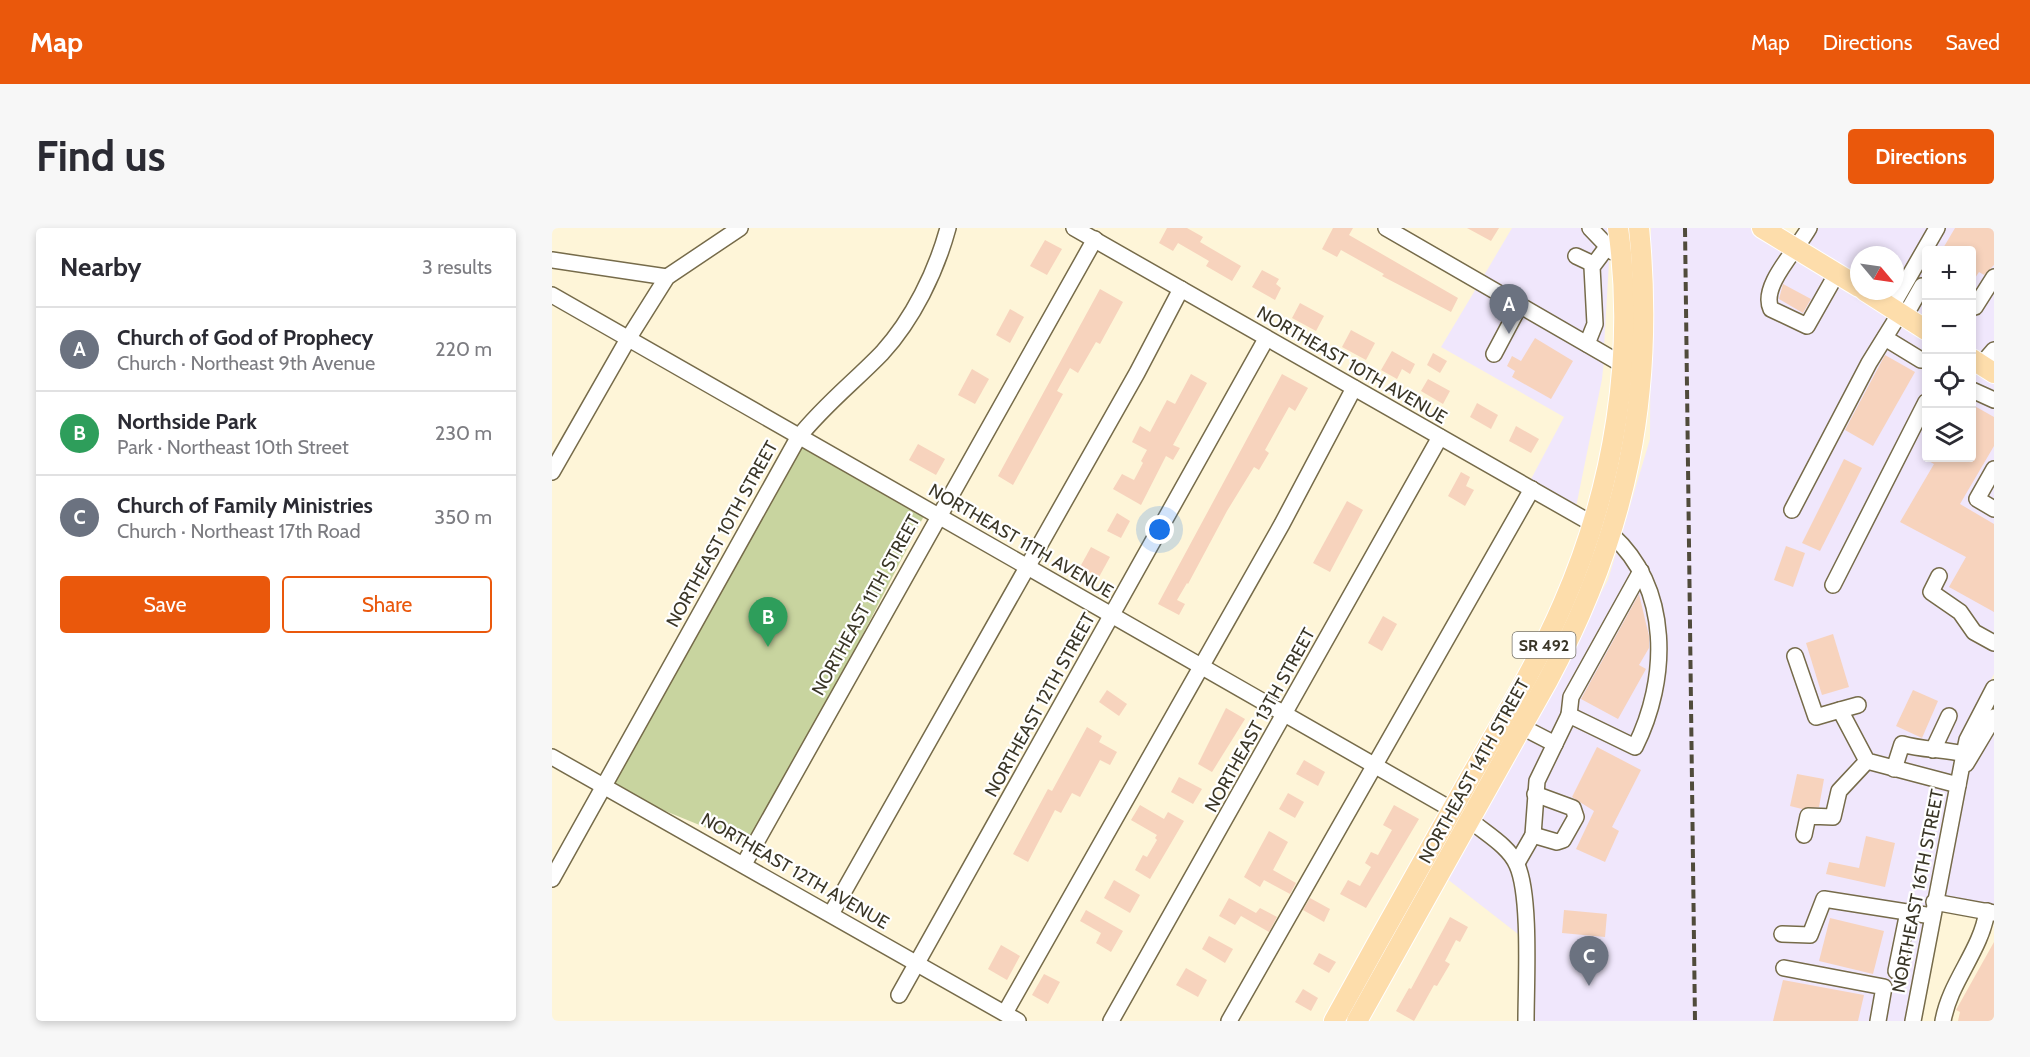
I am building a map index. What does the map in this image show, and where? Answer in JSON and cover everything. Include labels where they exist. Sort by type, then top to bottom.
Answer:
[{"type":"main road","name":"NORTHEAST 14TH STREET","points":[[1334,1021],[1551,631],[1572,584],[1593,524],[1610,456],[1622,364],[1614,253],[1618,228]]},
{"type":"main road","name":"NORTHEAST 14TH STREET","points":[[1357,1021],[1570,640],[1612,535],[1632,453],[1642,375],[1643,280],[1639,228]]},
{"type":"main road","points":[[1762,228],[1850,281]]},
{"type":"main road","points":[[1880,300],[1922,327]]},
{"type":"street","points":[[552,472],[628,339],[667,277],[736,233],[740,228]]},
{"type":"street","name":"NORTHEAST 10TH STREET","points":[[552,879],[602,785],[798,438],[818,413],[883,351],[908,319],[929,280],[948,228]]},
{"type":"street","name":"NORTHEAST 10TH AVENUE","points":[[1074,228],[1612,535],[1630,551],[1641,571],[1656,611],[1660,642],[1653,698],[1644,729],[1635,747],[1569,715]]},
{"type":"street","points":[[1386,228],[1642,375]]},
{"type":"street","points":[[1590,228],[1614,253],[1593,264]]},
{"type":"street","points":[[1809,228],[1769,288],[1768,302],[1771,309],[1807,326],[1837,273]]},
{"type":"street","points":[[1792,510],[1858,384],[1899,312],[1936,228]]},
{"type":"street","name":"NORTHEAST 11TH STREET","points":[[744,864],[1095,239]]},
{"type":"street","points":[[1576,256],[1593,264]]},
{"type":"street","points":[[552,260],[667,277]]},
{"type":"street","points":[[1587,344],[1595,324],[1593,264]]},
{"type":"street","points":[[1976,305],[1994,277]]},
{"type":"street","points":[[1899,312],[1922,286]]},
{"type":"street","points":[[831,914],[1137,373],[1181,289]]},
{"type":"street","name":"NORTHEAST 11TH AVENUE","points":[[552,295],[798,438],[1375,764],[1470,820],[1505,849],[1517,863]]},
{"type":"street","points":[[1494,354],[1520,305]]},
{"type":"street","name":"NORTHEAST 12TH STREET","points":[[899,995],[1266,339]]},
{"type":"street","points":[[1885,339],[1921,360]]},
{"type":"street","points":[[1982,365],[1994,350]]},
{"type":"street","points":[[1005,1013],[1065,910],[1200,664],[1282,524],[1354,388]]},
{"type":"street","points":[[1976,392],[1994,400]]},
{"type":"street","points":[[1833,585],[1923,408]]},
{"type":"street","name":"NORTHEAST 13TH STREET","points":[[1111,1021],[1287,713],[1440,437]]},
{"type":"street","points":[[1994,469],[1977,499],[1994,509]]},
{"type":"street","points":[[1229,1021],[1532,489]]},
{"type":"street","points":[[1526,1021],[1524,891],[1517,863],[1533,836],[1536,781],[1569,715],[1571,697],[1641,571]]},
{"type":"street","points":[[1939,576],[1931,592],[1960,612],[1974,632],[1991,636]]},
{"type":"street","points":[[1795,656],[1816,717],[1858,705]]},
{"type":"street","name":"NORTHEAST 16TH STREET","points":[[1913,1021],[1967,740],[1992,694]]},
{"type":"street","points":[[1840,710],[1867,761],[1958,785]]},
{"type":"street","points":[[1933,750],[1949,716]]},
{"type":"street","name":"NORTHEAST 16TH STREET","points":[[1963,761],[1994,717]]},
{"type":"street","points":[[1522,727],[1555,744]]},
{"type":"street","points":[[1894,769],[1902,744],[1933,750],[1963,761]]},
{"type":"street","name":"NORTHEAST 12TH AVENUE","points":[[552,757],[1018,1021]]},
{"type":"street","points":[[1804,835],[1808,816],[1833,817],[1839,791],[1867,761]]},
{"type":"street","points":[[1533,836],[1557,842],[1563,840],[1568,836],[1576,817],[1574,808],[1535,794]]},
{"type":"street","points":[[1782,934],[1810,935],[1824,899],[1908,912],[1933,909],[1990,912],[1983,933],[1946,1002],[1943,1021]]},
{"type":"street","points":[[1896,971],[1908,912]]},
{"type":"street","points":[[1784,968],[1884,987],[1878,1021]]},
{"type":"shaded area","points":[[1512,228],[1611,228],[1604,347],[1483,277]]},
{"type":"shaded area","points":[[1651,228],[1750,228],[1850,290],[1850,300],[1866,300],[1922,335],[1922,462],[1976,462],[1976,369],[1994,380],[1994,674],[1961,737],[1942,822],[1906,1021],[1534,1021],[1531,891],[1523,863],[1479,819],[1608,580],[1650,439]]},
{"type":"shaded area","points":[[1816,228],[1994,228],[1994,366],[1976,354],[1976,246],[1922,246],[1922,320],[1890,300],[1904,300],[1904,246],[1850,246],[1850,274],[1806,247]]},
{"type":"shaded area","points":[[1477,287],[1604,360],[1576,507],[1530,481],[1564,417],[1441,347]]},
{"type":"shaded area","points":[[1994,731],[1994,911],[1941,902],[1969,772]]},
{"type":"shaded area","points":[[1472,830],[1500,853],[1510,866],[1517,891],[1518,934],[1446,878]]},
{"type":"green space","points":[[798,438],[927,510],[753,847],[602,785]]},
{"type":"building","points":[[1167,228],[1187,228],[1203,237],[1200,242],[1241,266],[1232,281],[1206,266],[1209,261],[1178,243],[1173,251],[1159,243]]},
{"type":"building","points":[[1333,228],[1353,228],[1349,235],[1458,298],[1451,312],[1382,276],[1384,274],[1341,250],[1337,257],[1322,249]]},
{"type":"building","points":[[1467,228],[1499,228],[1491,241]]},
{"type":"building","points":[[1955,228],[1994,228],[1994,265],[1984,275],[1979,272],[1976,276],[1976,246],[1944,246]]},
{"type":"building","points":[[1045,240],[1062,249],[1047,275],[1030,266]]},
{"type":"building","points":[[1262,270],[1279,279],[1276,284],[1281,288],[1275,300],[1252,287]]},
{"type":"building","points":[[1783,284],[1811,299],[1803,313],[1779,299]]},
{"type":"building","points":[[1100,289],[1123,302],[1100,344],[1096,342],[1078,373],[1070,368],[1057,391],[1063,394],[1013,485],[998,476]]},
{"type":"building","points":[[1300,303],[1324,316],[1316,331],[1292,318]]},
{"type":"building","points":[[1010,309],[1024,317],[1010,343],[996,335]]},
{"type":"building","points":[[1351,330],[1375,343],[1366,360],[1342,347]]},
{"type":"building","points":[[1535,338],[1573,361],[1551,399],[1512,377],[1515,371],[1507,366],[1512,356],[1521,361]]},
{"type":"building","points":[[1392,351],[1415,364],[1410,374],[1402,369],[1397,379],[1381,370]]},
{"type":"building","points":[[1433,353],[1447,361],[1440,373],[1427,365]]},
{"type":"building","points":[[1885,355],[1915,372],[1873,446],[1845,430]]},
{"type":"building","points":[[972,369],[989,379],[975,404],[958,395]]},
{"type":"building","points":[[1191,374],[1207,383],[1173,445],[1180,448],[1173,460],[1166,456],[1141,505],[1113,489],[1122,474],[1134,480],[1143,463],[1141,461],[1147,450],[1132,442],[1140,426],[1150,432],[1167,400],[1175,404]]},
{"type":"building","points":[[1282,374],[1308,388],[1295,411],[1289,407],[1265,450],[1269,453],[1259,470],[1254,467],[1227,511],[1177,600],[1185,604],[1179,615],[1158,604]]},
{"type":"building","points":[[1428,379],[1450,391],[1443,404],[1421,391]]},
{"type":"building","points":[[1477,403],[1498,415],[1491,429],[1470,417]]},
{"type":"building","points":[[1976,407],[1994,417],[1994,446],[1960,504],[1994,524],[1994,612],[1949,587],[1966,557],[1900,522],[1934,464],[1930,462],[1976,462]]},
{"type":"building","points":[[1516,426],[1539,439],[1531,453],[1509,441]]},
{"type":"building","points":[[918,444],[945,459],[936,475],[909,460]]},
{"type":"building","points":[[1844,459],[1862,468],[1820,551],[1802,543]]},
{"type":"building","points":[[1461,472],[1470,477],[1466,486],[1474,490],[1465,506],[1448,496]]},
{"type":"building","points":[[1347,501],[1363,510],[1330,572],[1313,563]]},
{"type":"building","points":[[1117,513],[1130,521],[1121,538],[1107,531]]},
{"type":"building","points":[[1786,546],[1805,553],[1793,587],[1774,580]]},
{"type":"building","points":[[1091,547],[1110,557],[1099,577],[1080,567]]},
{"type":"building","points":[[1639,594],[1649,636],[1649,648],[1639,665],[1646,669],[1618,719],[1581,699]]},
{"type":"building","points":[[1383,616],[1397,624],[1382,651],[1368,643]]},
{"type":"building","points":[[1833,634],[1849,687],[1822,695],[1806,643]]},
{"type":"building","points":[[1107,690],[1127,704],[1119,716],[1099,702]]},
{"type":"building","points":[[1913,690],[1938,701],[1922,738],[1896,726]]},
{"type":"building","points":[[1226,708],[1245,719],[1212,772],[1198,764]]},
{"type":"building","points":[[1087,727],[1102,736],[1099,742],[1117,752],[1110,765],[1100,760],[1080,797],[1072,793],[1061,813],[1055,810],[1028,862],[1013,854],[1048,789],[1052,791]]},
{"type":"building","points":[[1597,747],[1641,770],[1612,827],[1619,831],[1605,862],[1576,849],[1594,811],[1572,797]]},
{"type":"building","points":[[1304,760],[1325,772],[1318,786],[1296,774]]},
{"type":"building","points":[[1797,774],[1824,779],[1819,807],[1802,809],[1790,806]]},
{"type":"building","points":[[1179,777],[1202,789],[1193,804],[1171,792]]},
{"type":"building","points":[[1288,793],[1304,802],[1295,818],[1279,809]]},
{"type":"building","points":[[1140,805],[1164,819],[1168,812],[1184,821],[1150,879],[1135,870],[1143,855],[1147,857],[1157,840],[1155,838],[1157,835],[1131,820]]},
{"type":"building","points":[[1394,805],[1419,819],[1366,908],[1340,894],[1348,880],[1360,886],[1371,867],[1365,863],[1371,852],[1378,855],[1392,830],[1383,825]]},
{"type":"building","points":[[1269,831],[1288,842],[1273,870],[1296,883],[1290,894],[1264,880],[1260,887],[1244,877]]},
{"type":"building","points":[[1866,836],[1895,843],[1885,887],[1826,874],[1829,862],[1859,868]]},
{"type":"building","points":[[1114,880],[1140,895],[1130,913],[1104,898]]},
{"type":"building","points":[[1229,898],[1256,913],[1260,908],[1277,917],[1269,932],[1241,916],[1235,925],[1219,916]]},
{"type":"building","points":[[1310,898],[1330,909],[1324,922],[1303,910]]},
{"type":"building","points":[[1086,910],[1123,931],[1111,952],[1096,943],[1101,933],[1080,921]]},
{"type":"building","points":[[1564,910],[1607,914],[1605,937],[1562,933]]},
{"type":"building","points":[[1450,917],[1468,927],[1460,942],[1456,940],[1445,961],[1450,964],[1437,986],[1434,985],[1414,1021],[1396,1011],[1409,988],[1411,989]]},
{"type":"building","points":[[1830,918],[1884,931],[1873,974],[1819,961]]},
{"type":"building","points":[[1209,936],[1233,949],[1225,963],[1202,949]]},
{"type":"building","points":[[1994,942],[1994,1021],[1958,1021],[1960,1012],[1956,1010]]},
{"type":"building","points":[[1001,945],[1020,956],[1007,980],[988,969]]},
{"type":"building","points":[[1319,953],[1336,962],[1329,973],[1313,964]]},
{"type":"building","points":[[1186,968],[1207,980],[1198,997],[1176,985]]},
{"type":"building","points":[[1044,974],[1060,982],[1048,1004],[1032,995]]},
{"type":"building","points":[[1783,980],[1864,995],[1858,1021],[1773,1021]]},
{"type":"building","points":[[1303,989],[1318,998],[1311,1011],[1295,1002]]},
{"type":"railway","points":[[1685,228],[1695,1021]]},
{"type":"place","name":"Church of God of Prophecy","points":[[1509,334]]},
{"type":"place","name":"Northside Park","points":[[768,647]]},
{"type":"place","name":"Church of Family Ministries","points":[[1589,986]]}]
